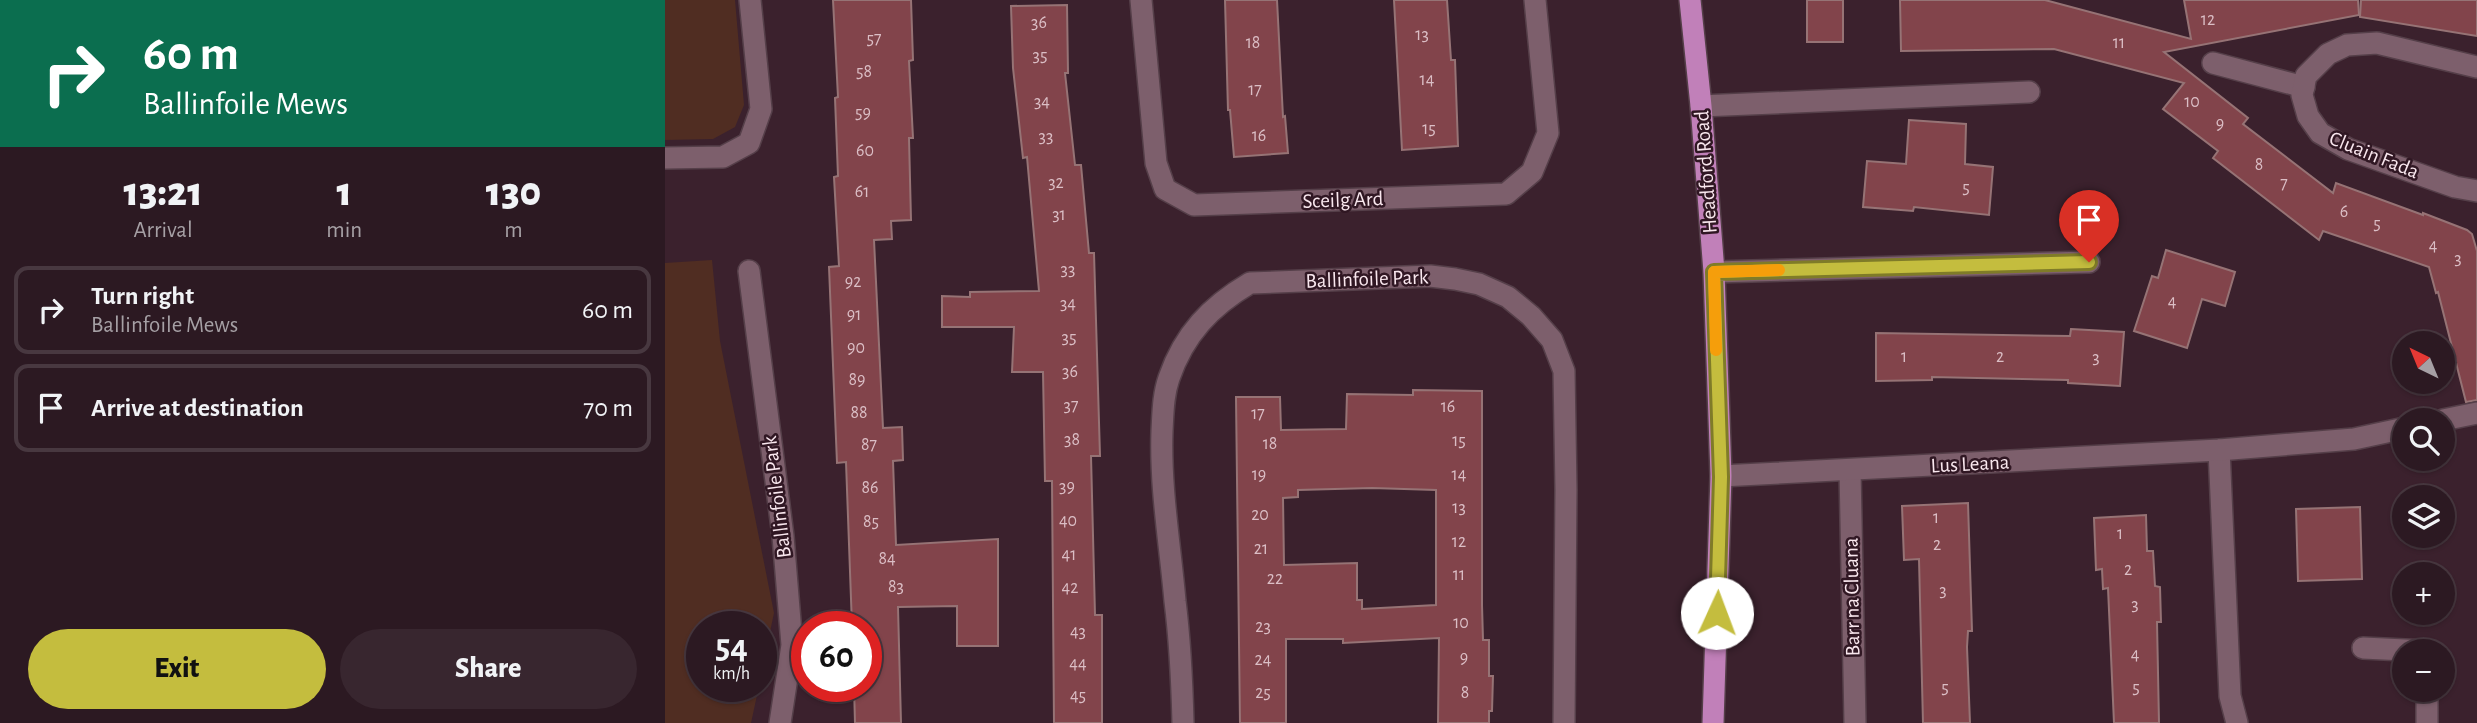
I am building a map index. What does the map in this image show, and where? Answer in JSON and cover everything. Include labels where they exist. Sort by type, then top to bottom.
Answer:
[{"type":"main road","name":"Headford Road","points":[[1690,0],[1714,272],[1721,477],[1713,723]]},
{"type":"street","points":[[665,158],[723,157],[749,143],[761,109],[750,0]]},
{"type":"street","name":"Sceilg Ard","points":[[1141,0],[1156,163],[1165,188],[1193,205],[1506,194],[1532,172],[1548,133],[1535,0]]},
{"type":"street","points":[[2213,63],[2304,87],[2307,76],[2328,54],[2347,45],[2377,43],[2477,67]]},
{"type":"street","name":"Cluain Fada","points":[[2304,87],[2302,95],[2308,116],[2320,133],[2348,149],[2455,187],[2477,191]]},
{"type":"street","points":[[1701,106],[2029,92]]},
{"type":"street","points":[[1714,272],[2089,262]]},
{"type":"street","name":"Ballinfoile Park","points":[[749,271],[783,536],[792,645],[780,723]]},
{"type":"street","name":"Ballinfoile Park","points":[[1183,723],[1178,625],[1161,459],[1163,408],[1169,379],[1181,352],[1203,317],[1224,298],[1250,283],[1430,276],[1479,284],[1508,297],[1531,316],[1552,340],[1564,371],[1564,723]]},
{"type":"street","points":[[2455,418],[2477,413]]},
{"type":"street","name":"Lus Leana","points":[[1721,477],[2219,450],[2354,439],[2392,431]]},
{"type":"street","points":[[2219,450],[2230,696],[2237,723]]},
{"type":"street","name":"Barr na Cluana","points":[[1850,470],[1855,723]]},
{"type":"street","points":[[2363,648],[2392,649]]},
{"type":"street","points":[[2427,702],[2427,723]]},
{"type":"shaded area","points":[[665,0],[735,0],[744,105],[735,127],[713,139],[665,140]]},
{"type":"shaded area","points":[[712,260],[720,341],[774,611],[686,611],[686,702],[756,702],[751,723],[665,723],[665,263]]},
{"type":"building","points":[[833,0],[911,0],[911,220],[891,221],[892,239],[874,240],[883,428],[902,427],[903,460],[893,461],[896,545],[998,539],[998,646],[957,646],[957,606],[898,607],[901,723],[855,723],[854,702],[882,702],[882,611],[851,611],[846,462],[837,463],[829,267],[839,266],[834,177],[838,176],[835,98],[838,97]]},
{"type":"building","points":[[1225,0],[1277,0],[1283,117],[1285,116],[1288,153],[1234,157],[1228,110]]},
{"type":"building","points":[[1394,0],[1447,0],[1451,60],[1455,60],[1458,146],[1402,150]]},
{"type":"building","points":[[1807,0],[1843,0],[1843,42],[1807,42]]},
{"type":"building","points":[[1900,0],[2045,0],[2191,39],[2184,0],[2358,0],[2359,15],[2164,52],[2248,118],[2243,124],[2333,193],[2336,183],[2423,213],[2472,234],[2477,251],[2477,400],[2466,402],[2455,359],[2455,331],[2448,331],[2429,267],[2323,231],[2319,240],[2213,158],[2218,151],[2163,109],[2184,83],[2054,49],[1901,51]]},
{"type":"building","points":[[2361,0],[2477,0],[2477,36],[2360,17]]},
{"type":"building","points":[[1067,5],[1068,73],[1065,73],[1075,165],[1081,165],[1089,253],[1094,253],[1100,456],[1091,456],[1095,615],[1102,615],[1102,723],[1054,723],[1052,481],[1045,481],[1043,372],[1012,372],[1014,327],[942,327],[942,296],[970,297],[970,292],[1039,291],[1027,157],[1023,158],[1013,68],[1011,6]]},
{"type":"building","points":[[1909,120],[1966,124],[1965,164],[1993,167],[1989,215],[1914,207],[1913,211],[1863,207],[1867,161],[1906,164]]},
{"type":"building","points":[[2166,250],[2235,272],[2225,306],[2202,299],[2187,348],[2134,331],[2152,276],[2158,278]]},
{"type":"building","points":[[2071,329],[2124,332],[2120,386],[2068,383],[2068,380],[1932,377],[1932,380],[1876,381],[1876,333],[2070,336]]},
{"type":"building","points":[[1413,390],[1482,391],[1483,640],[1489,640],[1489,676],[1493,676],[1489,723],[1438,723],[1439,638],[1343,643],[1343,639],[1286,639],[1286,723],[1240,723],[1236,397],[1280,397],[1281,430],[1346,429],[1347,394],[1413,395]],"holes":[[[1298,490],[1436,490],[1436,605],[1362,609],[1362,600],[1357,600],[1357,563],[1284,565],[1283,498],[1298,497]]]},
{"type":"building","points":[[1968,503],[1972,631],[1968,631],[1967,647],[1970,723],[1923,723],[1919,559],[1904,560],[1902,506]]},
{"type":"building","points":[[2360,507],[2362,579],[2298,581],[2296,509]]},
{"type":"building","points":[[2146,515],[2147,551],[2153,551],[2155,586],[2160,587],[2161,622],[2157,622],[2159,723],[2114,723],[2108,588],[2103,589],[2102,569],[2096,570],[2094,518]]},
{"type":"slow traffic","points":[[1716,350],[1714,272],[1779,270]]},
{"type":"route","points":[[1717,613],[1721,477],[1714,272],[2089,262]]}]
